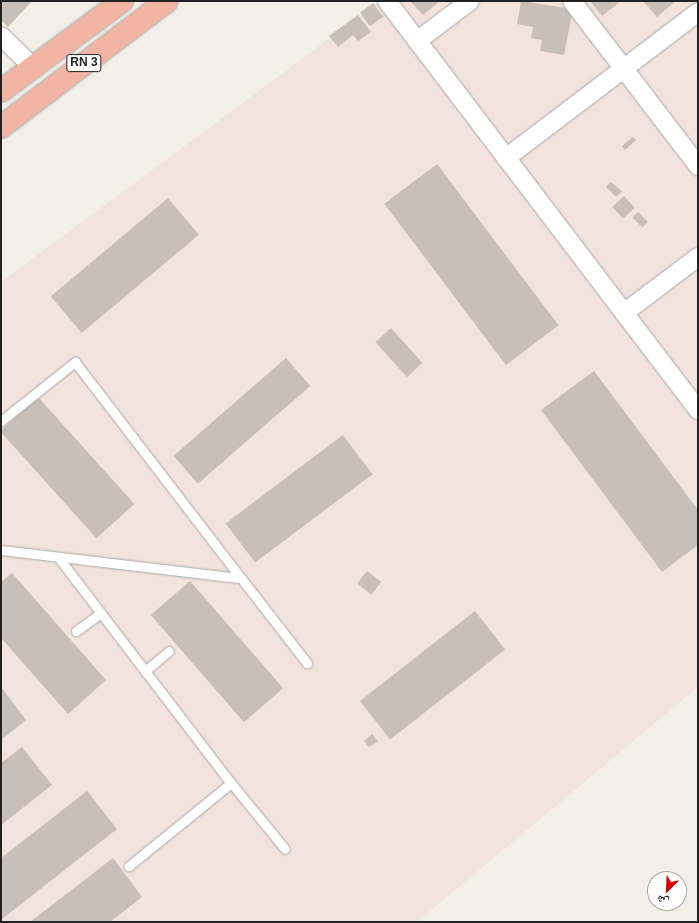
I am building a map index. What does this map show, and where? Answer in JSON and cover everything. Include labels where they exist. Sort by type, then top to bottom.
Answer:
[{"type":"highway","name":"RN 3","points":[[1,91],[34,68],[122,1]]},
{"type":"highway","name":"RN 3","points":[[1,126],[167,1]]},
{"type":"street","points":[[387,1],[698,410]]},
{"type":"street","points":[[417,41],[470,1]]},
{"type":"street","points":[[572,1],[698,166]]},
{"type":"street","points":[[506,158],[698,12]]},
{"type":"street","points":[[1,36],[34,68]]},
{"type":"street","points":[[624,313],[698,257]]},
{"type":"lane","points":[[1,421],[76,362],[307,663]]},
{"type":"lane","points":[[1,550],[241,578]]},
{"type":"lane","points":[[58,557],[231,783],[285,849]]},
{"type":"lane","points":[[76,631],[101,613]]},
{"type":"lane","points":[[145,671],[170,651]]},
{"type":"lane","points":[[129,866],[231,783]]},
{"type":"shaded area","points":[[380,1],[698,1],[698,687],[417,922],[1,922],[1,282]]},
{"type":"building","points":[[1,1],[32,1],[8,27],[1,20]]},
{"type":"building","points":[[410,1],[440,1],[423,15]]},
{"type":"building","points":[[521,1],[573,9],[564,55],[540,51],[542,40],[531,38],[533,27],[517,24]]},
{"type":"building","points":[[590,1],[621,1],[602,16]]},
{"type":"building","points":[[643,1],[676,1],[657,17]]},
{"type":"building","points":[[373,3],[383,17],[370,26],[360,12]]},
{"type":"building","points":[[358,15],[371,32],[358,41],[353,35],[338,47],[329,36]]},
{"type":"building","points":[[633,137],[636,140],[625,150],[622,146]]},
{"type":"building","points":[[437,164],[559,325],[506,365],[384,204]]},
{"type":"building","points":[[611,182],[622,191],[616,197],[606,187]]},
{"type":"building","points":[[624,196],[635,208],[623,219],[612,207]]},
{"type":"building","points":[[168,198],[199,235],[82,333],[51,296]]},
{"type":"building","points":[[638,212],[648,222],[642,228],[632,218]]},
{"type":"building","points":[[391,328],[422,363],[407,377],[375,342]]},
{"type":"building","points":[[286,358],[310,386],[198,484],[174,456]]},
{"type":"building","points":[[594,371],[698,510],[698,545],[662,572],[541,410]]},
{"type":"building","points":[[38,397],[134,504],[96,538],[1,432],[1,430]]},
{"type":"building","points":[[343,435],[372,474],[255,563],[226,523]]},
{"type":"building","points":[[367,571],[381,582],[371,595],[357,584]]},
{"type":"building","points":[[12,573],[106,680],[68,714],[1,638],[1,582]]},
{"type":"building","points":[[190,581],[283,688],[244,722],[151,615]]},
{"type":"building","points":[[475,611],[505,650],[390,739],[360,701]]},
{"type":"building","points":[[1,687],[26,720],[1,740]]},
{"type":"building","points":[[372,734],[378,741],[369,747],[364,741]]},
{"type":"building","points":[[22,747],[52,785],[1,825],[1,763]]},
{"type":"building","points":[[87,791],[117,829],[2,919],[1,858]]},
{"type":"building","points":[[113,858],[142,897],[110,922],[30,922]]}]
